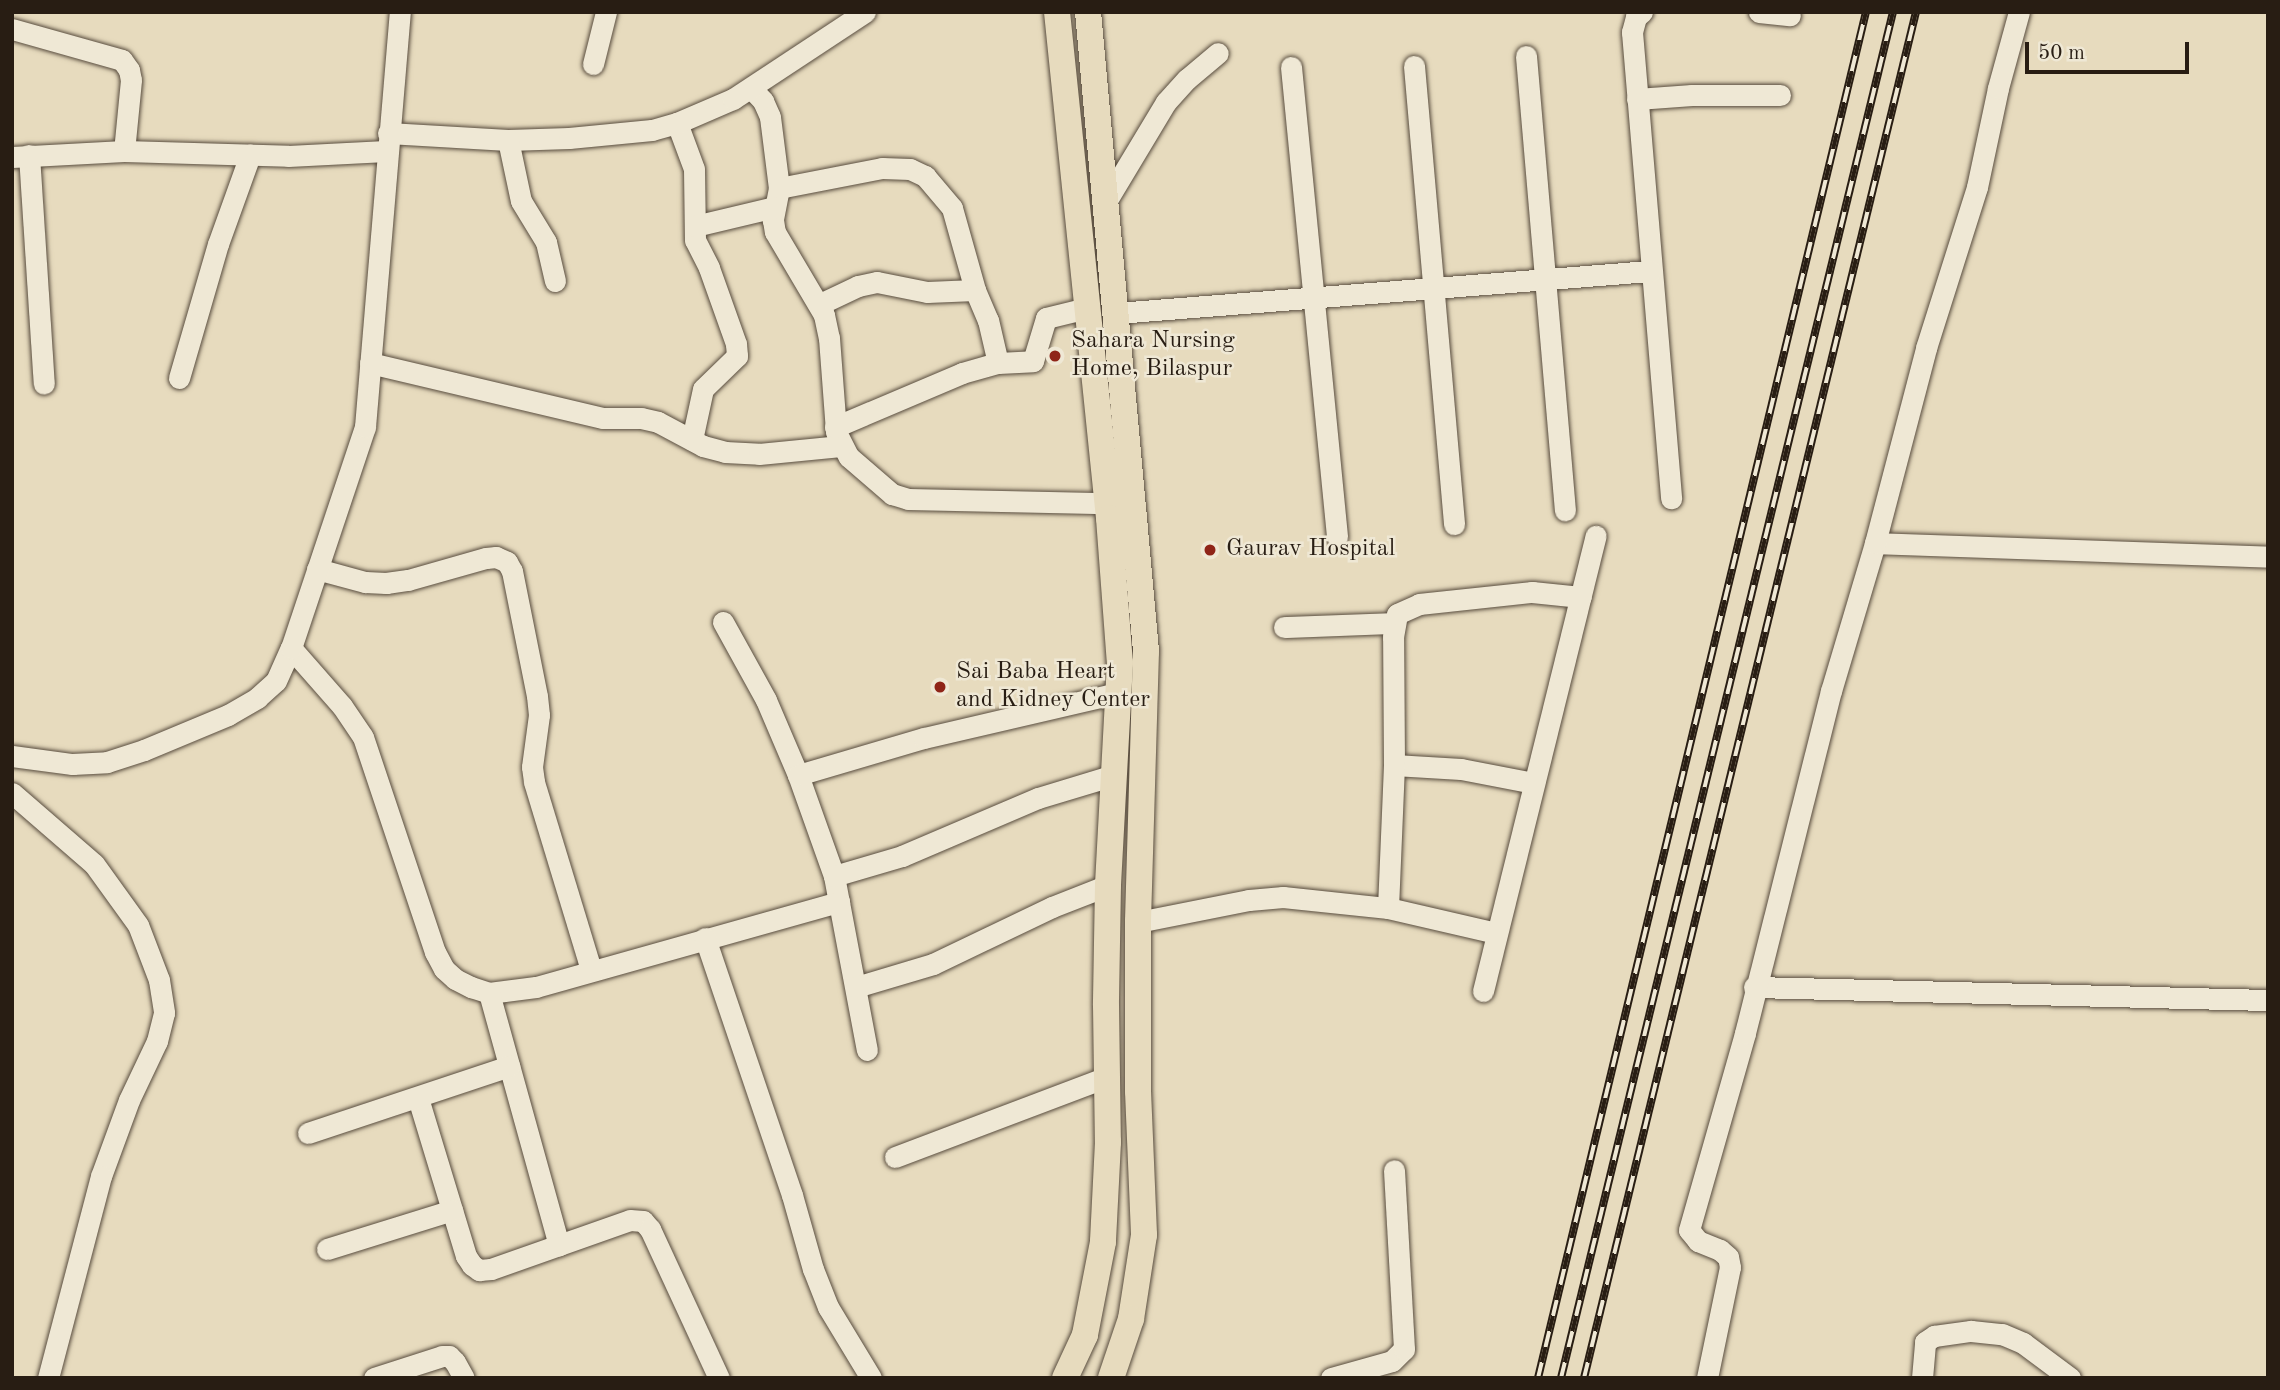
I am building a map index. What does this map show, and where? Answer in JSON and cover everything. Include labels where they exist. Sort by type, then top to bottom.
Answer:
[{"type":"main road","points":[[1056,12],[1118,621],[1118,692],[1108,885],[1103,1242],[1085,1335],[1065,1378]]},
{"type":"main road","points":[[1088,12],[1146,651],[1138,922],[1138,1091],[1144,1235],[1132,1319],[1111,1378]]},
{"type":"main road","points":[[1091,348],[1119,347]]},
{"type":"street","points":[[12,756],[72,764],[107,762],[144,750],[228,715],[257,698],[276,681],[291,648],[365,427],[400,12]]},
{"type":"street","points":[[593,64],[606,12]]},
{"type":"street","points":[[44,384],[20,156],[124,151],[288,156],[387,142],[569,138],[652,130],[677,123],[733,99],[751,88],[838,18],[865,12]]},
{"type":"street","points":[[1642,12],[1636,17],[1632,32],[1671,498]]},
{"type":"street","points":[[1759,12],[1790,15]]},
{"type":"street","points":[[1707,1378],[1730,1267],[1728,1257],[1720,1250],[1698,1241],[1689,1230],[1732,1083],[1754,987],[1831,691],[1875,543],[1926,348],[1977,187],[1998,88],[2019,12]]},
{"type":"street","points":[[12,29],[122,60],[129,70],[131,80],[124,151]]},
{"type":"street","points":[[1107,200],[1166,102],[1187,79],[1219,53]]},
{"type":"street","points":[[1526,55],[1565,510]]},
{"type":"street","points":[[1414,66],[1431,287],[1454,524]]},
{"type":"street","points":[[1291,67],[1337,537]]},
{"type":"street","points":[[751,88],[763,101],[771,117],[777,198],[773,220],[775,232],[820,304],[829,338],[838,436],[881,486],[892,494],[908,499],[1107,503]]},
{"type":"street","points":[[1637,99],[1692,95],[1780,95]]},
{"type":"street","points":[[677,123],[694,169],[698,250],[709,268],[736,344],[737,356],[703,389],[692,440]]},
{"type":"street","points":[[508,140],[521,201],[546,242],[555,281]]},
{"type":"street","points":[[179,378],[218,244],[250,155]]},
{"type":"street","points":[[695,226],[777,198],[882,168],[910,169],[925,176],[952,208],[975,290],[988,320],[998,363]]},
{"type":"street","points":[[1116,313],[1650,271]]},
{"type":"street","points":[[820,304],[858,286],[877,282],[927,292],[975,290]]},
{"type":"street","points":[[370,363],[603,418],[641,418],[657,422],[692,440],[725,452],[759,454],[838,436],[950,378],[998,363],[1033,361],[1046,318],[1087,308]]},
{"type":"street","points":[[1483,991],[1596,536]]},
{"type":"street","points":[[1875,543],[2268,557]]},
{"type":"street","points":[[317,569],[365,582],[386,583],[408,580],[486,558],[496,557],[506,562],[512,571],[537,696],[539,715],[531,766],[534,782],[592,970]]},
{"type":"street","points":[[1388,908],[1394,765],[1393,623],[1397,614],[1419,604],[1532,592],[1581,597]]},
{"type":"street","points":[[723,622],[766,700],[798,775],[834,876],[867,1050]]},
{"type":"street","points":[[1284,627],[1393,623]]},
{"type":"street","points":[[291,648],[342,706],[363,737],[435,953],[444,969],[455,979],[489,993],[517,991],[839,902]]},
{"type":"street","points":[[798,775],[924,738],[1118,692]]},
{"type":"street","points":[[1394,765],[1461,769],[1534,783]]},
{"type":"street","points":[[834,876],[902,856],[1038,798],[1114,775]]},
{"type":"street","points":[[12,793],[94,864],[138,925],[159,980],[164,1013],[157,1041],[129,1100],[101,1176],[48,1378]]},
{"type":"street","points":[[856,987],[933,964],[1052,906],[1108,885]]},
{"type":"street","points":[[1138,922],[1249,900],[1283,897],[1388,908],[1496,933]]},
{"type":"street","points":[[705,938],[792,1195],[813,1269],[828,1307],[871,1378]]},
{"type":"street","points":[[1754,987],[2268,1000]]},
{"type":"street","points":[[489,993],[559,1245]]},
{"type":"street","points":[[308,1133],[509,1066]]},
{"type":"street","points":[[895,1157],[1107,1077]]},
{"type":"street","points":[[418,1098],[466,1256],[479,1270],[491,1269],[630,1220],[643,1221],[650,1229],[719,1378]]},
{"type":"street","points":[[1331,1378],[1392,1361],[1404,1349],[1394,1170]]},
{"type":"street","points":[[327,1249],[452,1210]]},
{"type":"street","points":[[1922,1378],[1925,1342],[1934,1336],[1971,1331],[2002,1334],[2023,1343],[2070,1378]]},
{"type":"street","points":[[374,1378],[442,1356],[455,1362],[464,1378]]},
{"type":"railway","points":[[1538,1378],[1866,12]]},
{"type":"railway","points":[[1561,1378],[1893,12]]},
{"type":"railway","points":[[1584,1378],[1916,12]]},
{"type":"place","name":"Sahara Nursing Home, Bilaspur","points":[[1055,356]]},
{"type":"place","name":"Gaurav Hospital","points":[[1210,550]]},
{"type":"place","name":"Sai Baba Heart and Kidney Center","points":[[940,687]]}]
